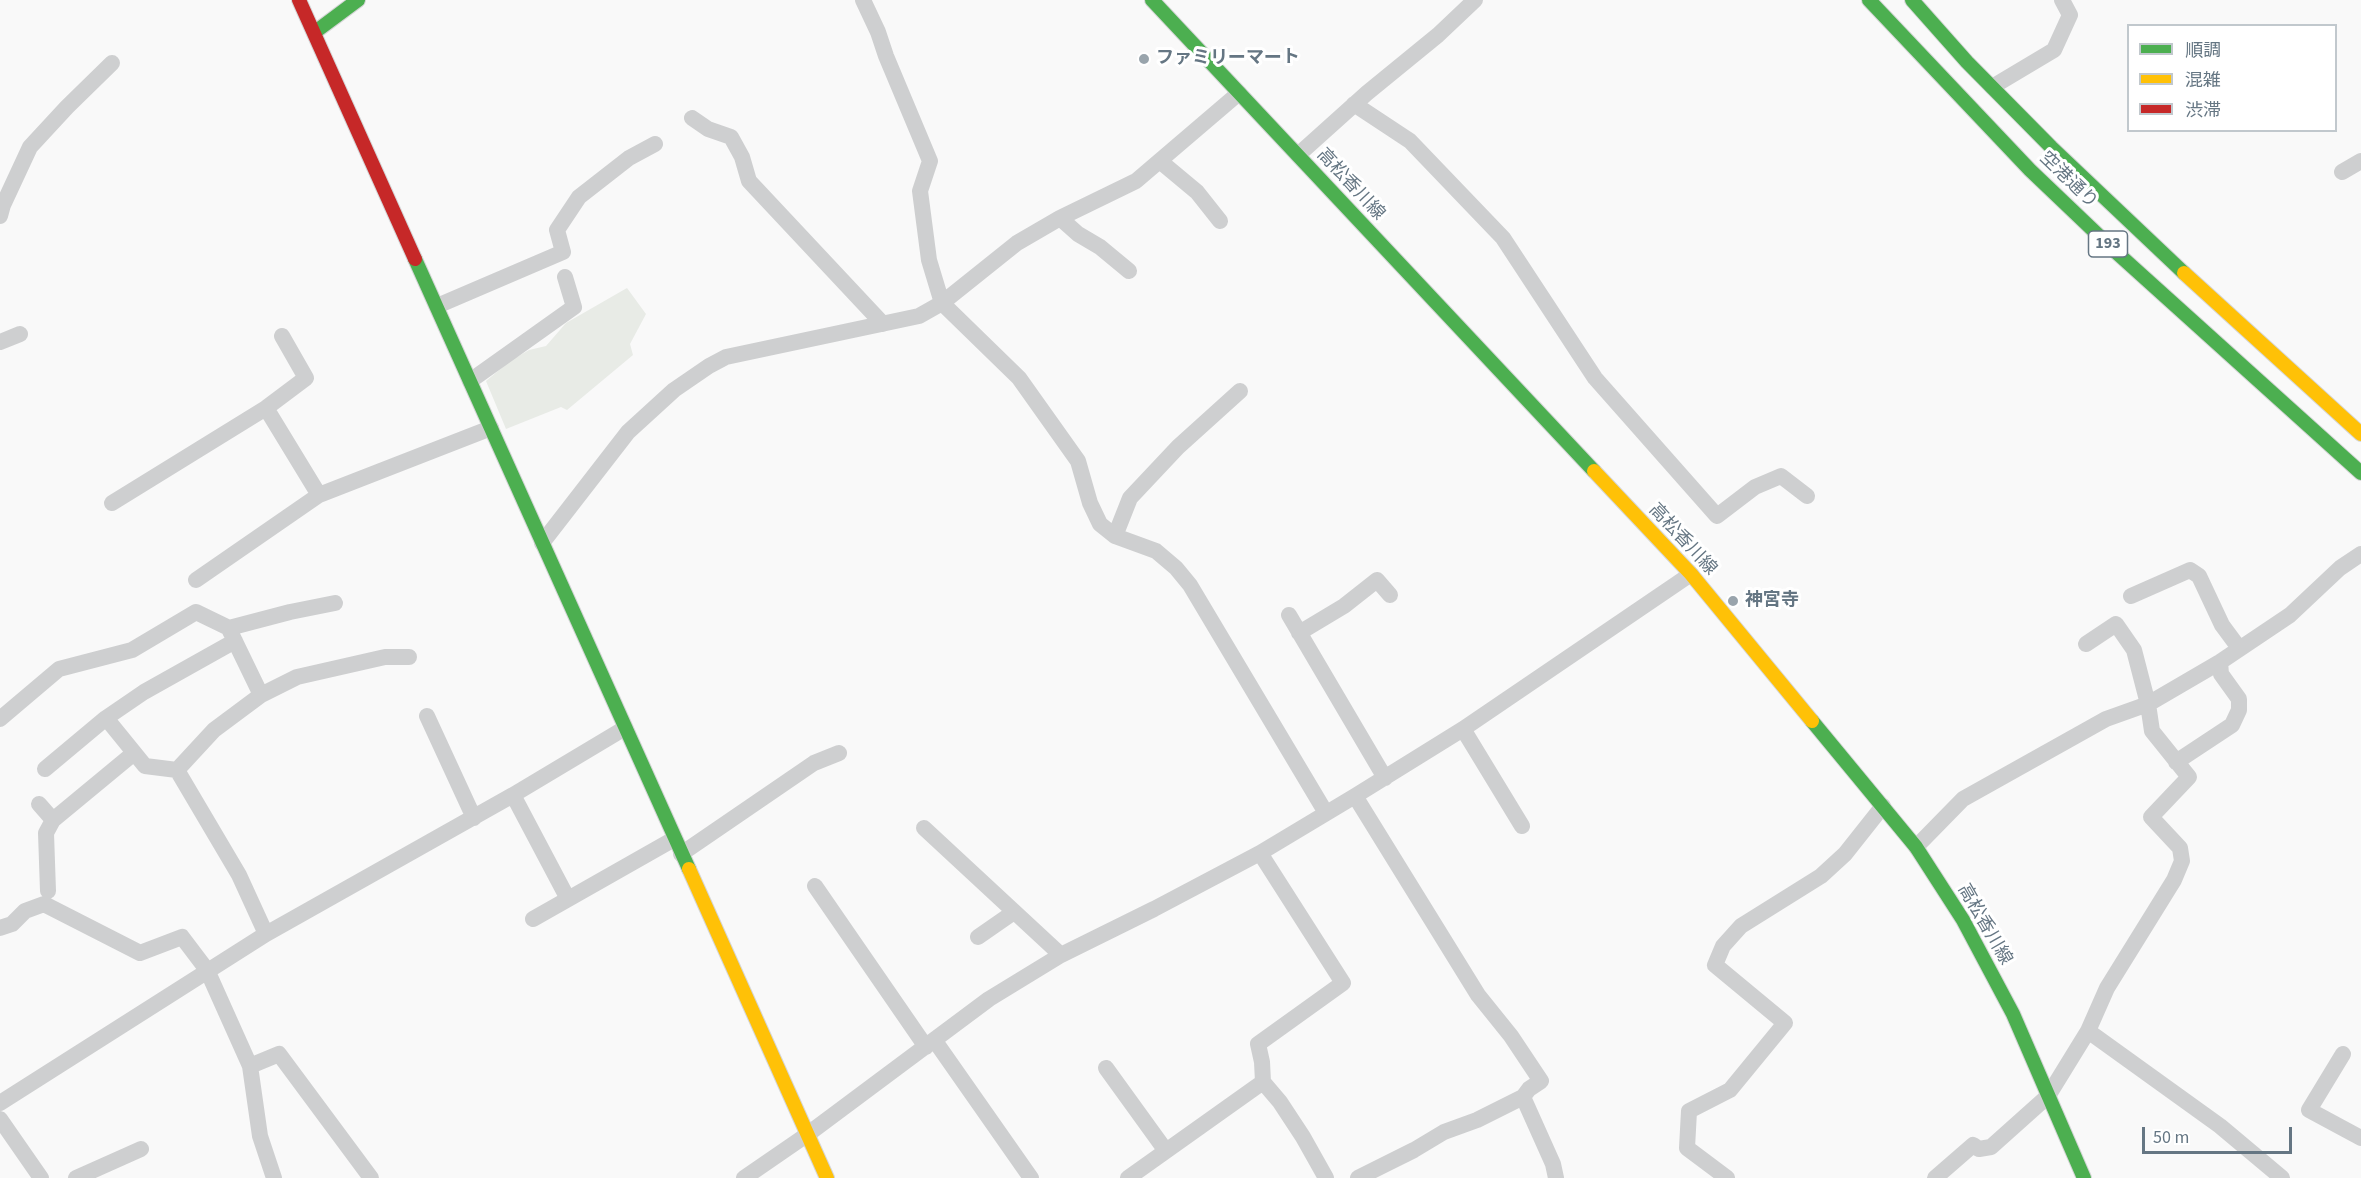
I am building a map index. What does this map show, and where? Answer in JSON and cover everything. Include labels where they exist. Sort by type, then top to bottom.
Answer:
[{"type":"main road","points":[[299,0],[827,1178]]},
{"type":"main road","points":[[315,32],[358,0]]},
{"type":"main road","name":"高松香川線","points":[[1152,0],[1691,574],[1916,847],[1963,920],[2013,1014],[2084,1178]]},
{"type":"main road","name":"空港通り","points":[[1869,0],[2030,170],[2116,252],[2361,473]]},
{"type":"main road","name":"空港通り","points":[[1912,0],[1992,87],[2136,229],[2361,434]]},
{"type":"street","points":[[863,0],[930,161],[920,191],[929,260],[942,303],[1020,378],[1078,461],[1090,503],[1100,524],[1115,536],[1156,551],[1176,568],[1190,585],[1326,813]]},
{"type":"street","points":[[1298,155],[1354,104],[1398,70],[1475,0]]},
{"type":"street","points":[[1992,87],[2054,50],[2070,15],[2061,0]]},
{"type":"street","points":[[0,216],[30,147],[112,63]]},
{"type":"street","points":[[542,543],[628,432],[674,390],[709,366],[726,357],[919,316],[942,303],[1017,243],[1060,218],[1136,182],[1239,93]]},
{"type":"street","points":[[1354,104],[1410,141],[1503,238],[1595,378],[1717,516],[1755,487],[1780,476],[1807,496]]},
{"type":"street","points":[[692,118],[708,129],[731,137],[742,157],[749,181],[883,324]]},
{"type":"street","points":[[437,306],[563,252],[557,230],[579,197],[629,158],[655,144]]},
{"type":"street","points":[[2342,172],[2361,161]]},
{"type":"street","points":[[1161,162],[1197,192],[1220,221]]},
{"type":"street","points":[[1060,218],[1129,271]]},
{"type":"street","points":[[470,381],[573,307],[566,277]]},
{"type":"street","points":[[0,342],[20,334]]},
{"type":"street","points":[[112,503],[266,408],[306,378],[282,336]]},
{"type":"street","points":[[1115,536],[1130,498],[1178,447],[1240,391]]},
{"type":"street","points":[[266,408],[319,495]]},
{"type":"street","points":[[196,580],[319,495],[491,428]]},
{"type":"street","points":[[1916,847],[1962,799],[2106,719],[2148,704],[2220,662],[2290,615],[2340,568],[2358,562]]},
{"type":"street","points":[[2131,596],[2190,570],[2199,576],[2222,625],[2240,648]]},
{"type":"street","points":[[744,1178],[808,1134],[989,999],[1061,955],[1260,853],[1355,796],[1463,729],[1691,574]]},
{"type":"street","points":[[1299,633],[1344,606],[1377,580],[1390,595]]},
{"type":"street","points":[[45,769],[106,718],[232,634],[290,612],[335,603]]},
{"type":"street","points":[[0,719],[59,669],[132,650],[196,612],[232,634],[261,695]]},
{"type":"street","points":[[1289,615],[1384,778]]},
{"type":"street","points":[[1935,1178],[1973,1145],[1979,1149],[1991,1147],[2048,1095],[2088,1031],[2107,988],[2174,880],[2182,861],[2180,848],[2151,817],[2189,777],[2152,731],[2148,704],[2134,650],[2116,624],[2086,644]]},
{"type":"street","points":[[177,770],[214,730],[261,695],[297,677],[385,657],[409,657]]},
{"type":"street","points":[[2176,762],[2232,725],[2240,710],[2239,699],[2221,675],[2220,662]]},
{"type":"street","points":[[427,716],[474,818]]},
{"type":"street","points":[[106,718],[145,766],[177,770]]},
{"type":"street","points":[[0,1103],[266,934],[474,818],[625,728]]},
{"type":"street","points":[[1463,729],[1522,826]]},
{"type":"street","points":[[48,891],[46,833],[53,820],[134,753]]},
{"type":"street","points":[[533,919],[568,899],[678,846],[814,763],[839,753]]},
{"type":"street","points":[[177,770],[239,875],[266,934]]},
{"type":"street","points":[[513,795],[568,899]]},
{"type":"street","points":[[1355,796],[1479,995],[1541,1080],[1523,1097],[1477,1120],[1444,1132],[1404,1156],[1358,1178]]},
{"type":"street","points":[[39,804],[53,820]]},
{"type":"street","points":[[1727,1178],[1687,1148],[1689,1111],[1730,1090],[1785,1023],[1715,965],[1723,946],[1741,926],[1821,876],[1845,854],[1883,806]]},
{"type":"street","points":[[924,828],[1061,955]]},
{"type":"street","points":[[1260,853],[1343,983],[1258,1044],[1263,1082],[1280,1102],[1303,1137],[1326,1178]]},
{"type":"street","points":[[815,886],[1031,1178]]},
{"type":"street","points":[[0,928],[12,924],[25,911],[44,904],[140,953],[182,937],[207,970],[250,1066],[260,1136],[274,1178]]},
{"type":"street","points":[[978,937],[1014,912]]},
{"type":"street","points":[[2088,1031],[2220,1126],[2282,1178]]},
{"type":"street","points":[[250,1066],[279,1054],[371,1178]]},
{"type":"street","points":[[2343,1054],[2309,1110],[2361,1138]]},
{"type":"street","points":[[1106,1068],[1166,1151]]},
{"type":"street","points":[[1128,1178],[1263,1082]]},
{"type":"street","points":[[1523,1097],[1553,1164],[1556,1178]]},
{"type":"street","points":[[0,1119],[41,1178]]},
{"type":"street","points":[[76,1178],[141,1149]]},
{"type":"shaded area","points":[[627,288],[646,314],[630,344],[633,355],[567,410],[561,407],[506,429],[486,381],[510,361],[529,350],[546,346],[566,323]]},
{"type":"traffic: fast","points":[[315,32],[358,0]]},
{"type":"traffic: fast","points":[[1152,0],[1594,471]]},
{"type":"traffic: fast","points":[[1869,0],[2030,170],[2116,252],[2361,473]]},
{"type":"traffic: fast","points":[[1912,0],[1967,62],[2051,147],[2184,273]]},
{"type":"traffic: fast","points":[[415,259],[689,869]]},
{"type":"traffic: fast","points":[[1812,721],[1916,847],[1963,920],[2013,1014],[2084,1178]]},
{"type":"traffic: slow","points":[[2184,273],[2361,434]]},
{"type":"traffic: slow","points":[[1594,471],[1691,574],[1812,721]]},
{"type":"traffic: slow","points":[[689,869],[827,1178]]},
{"type":"traffic: jam","points":[[299,0],[415,259]]},
{"type":"place","name":"ファミリーマート","points":[[1144,59]]},
{"type":"place","name":"神宮寺","points":[[1733,601]]}]
